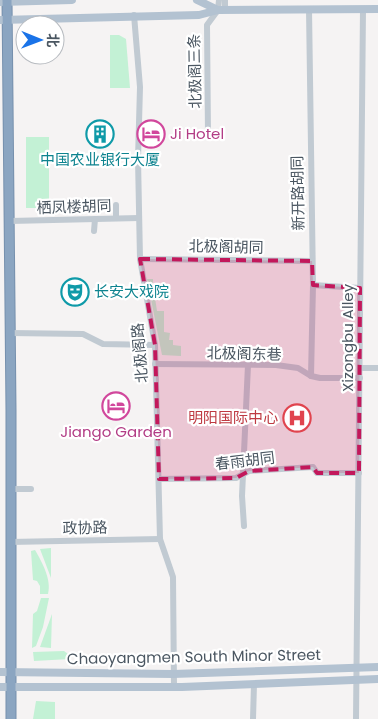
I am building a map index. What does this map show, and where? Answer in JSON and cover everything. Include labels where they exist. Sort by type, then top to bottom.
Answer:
[{"type":"highway","points":[[4,1],[3,20],[10,221],[11,719]]},
{"type":"main road","points":[[4,1],[72,0]]},
{"type":"main road","points":[[197,0],[222,10]]},
{"type":"main road","points":[[3,20],[134,15],[199,15],[222,10],[378,9]]},
{"type":"main road","name":"Chaoyangmen South Minor Street","points":[[0,672],[174,674],[378,667]]},
{"type":"main road","name":"Chaoyangmen South Minor Street","points":[[0,687],[174,687],[378,678]]},
{"type":"street","points":[[219,0],[222,10]]},
{"type":"street","points":[[222,10],[225,0]]},
{"type":"street","name":"新开路胡同","points":[[309,9],[313,285],[311,376]]},
{"type":"street","name":"Xizongbu Alley","points":[[356,719],[360,473],[363,9]]},
{"type":"street","name":"北极阁三条","points":[[208,135],[207,25],[222,10]]},
{"type":"street","name":"北极阁路","points":[[134,15],[140,87],[138,159],[140,259],[154,345],[160,539],[172,577],[174,687]]},
{"type":"street","points":[[116,205],[116,218]]},
{"type":"street","name":"栖凤楼胡同","points":[[10,221],[139,218]]},
{"type":"street","points":[[94,231],[95,219]]},
{"type":"street","name":"北极阁胡同","points":[[140,259],[312,261]]},
{"type":"street","points":[[313,285],[360,288]]},
{"type":"street","points":[[10,333],[83,334],[103,344],[154,345]]},
{"type":"street","name":"北极阁东巷","points":[[155,364],[276,365],[298,368],[311,376],[360,378]]},
{"type":"street","points":[[244,526],[242,496],[248,366]]},
{"type":"street","points":[[360,368],[378,368]]},
{"type":"street","name":"春雨胡同","points":[[159,479],[236,478],[249,471],[313,467],[317,473],[360,473]]},
{"type":"street","points":[[11,489],[30,489]]},
{"type":"street","name":"政协路","points":[[10,542],[160,539]]},
{"type":"street","points":[[253,719],[254,684]]},
{"type":"highlighted area","points":[[140,259],[312,261],[313,285],[360,288],[359,473],[317,473],[313,467],[249,471],[236,478],[159,479],[155,345]]},
{"type":"green space","points":[[110,35],[119,35],[126,39],[130,88],[110,88]]},
{"type":"green space","points":[[26,137],[49,137],[49,208],[26,208]]},
{"type":"green space","points":[[147,279],[153,279],[153,297],[155,298],[157,311],[164,311],[164,332],[170,333],[169,340],[173,340],[173,345],[181,346],[181,356],[162,355]]},
{"type":"green space","points":[[51,548],[51,578],[40,549]]},
{"type":"green space","points":[[35,550],[49,583],[48,594],[40,594],[40,586],[37,581],[33,580],[31,551]]},
{"type":"green space","points":[[41,598],[49,598],[43,627],[36,646],[32,648],[33,614],[37,611]]},
{"type":"green space","points":[[52,614],[51,648],[40,647]]},
{"type":"green space","points":[[64,651],[72,657],[70,659],[34,661],[33,652]]},
{"type":"green space","points":[[36,701],[55,702],[55,719],[33,719]]},
{"type":"place","name":"中国农业银行大厦","points":[[100,134]]},
{"type":"place","name":"Ji Hotel","points":[[151,134]]},
{"type":"place","name":"长安大戏院","points":[[75,292]]},
{"type":"place","name":"Jiango Garden","points":[[116,406]]},
{"type":"place","name":"明阳国际中心","points":[[297,418]]}]
